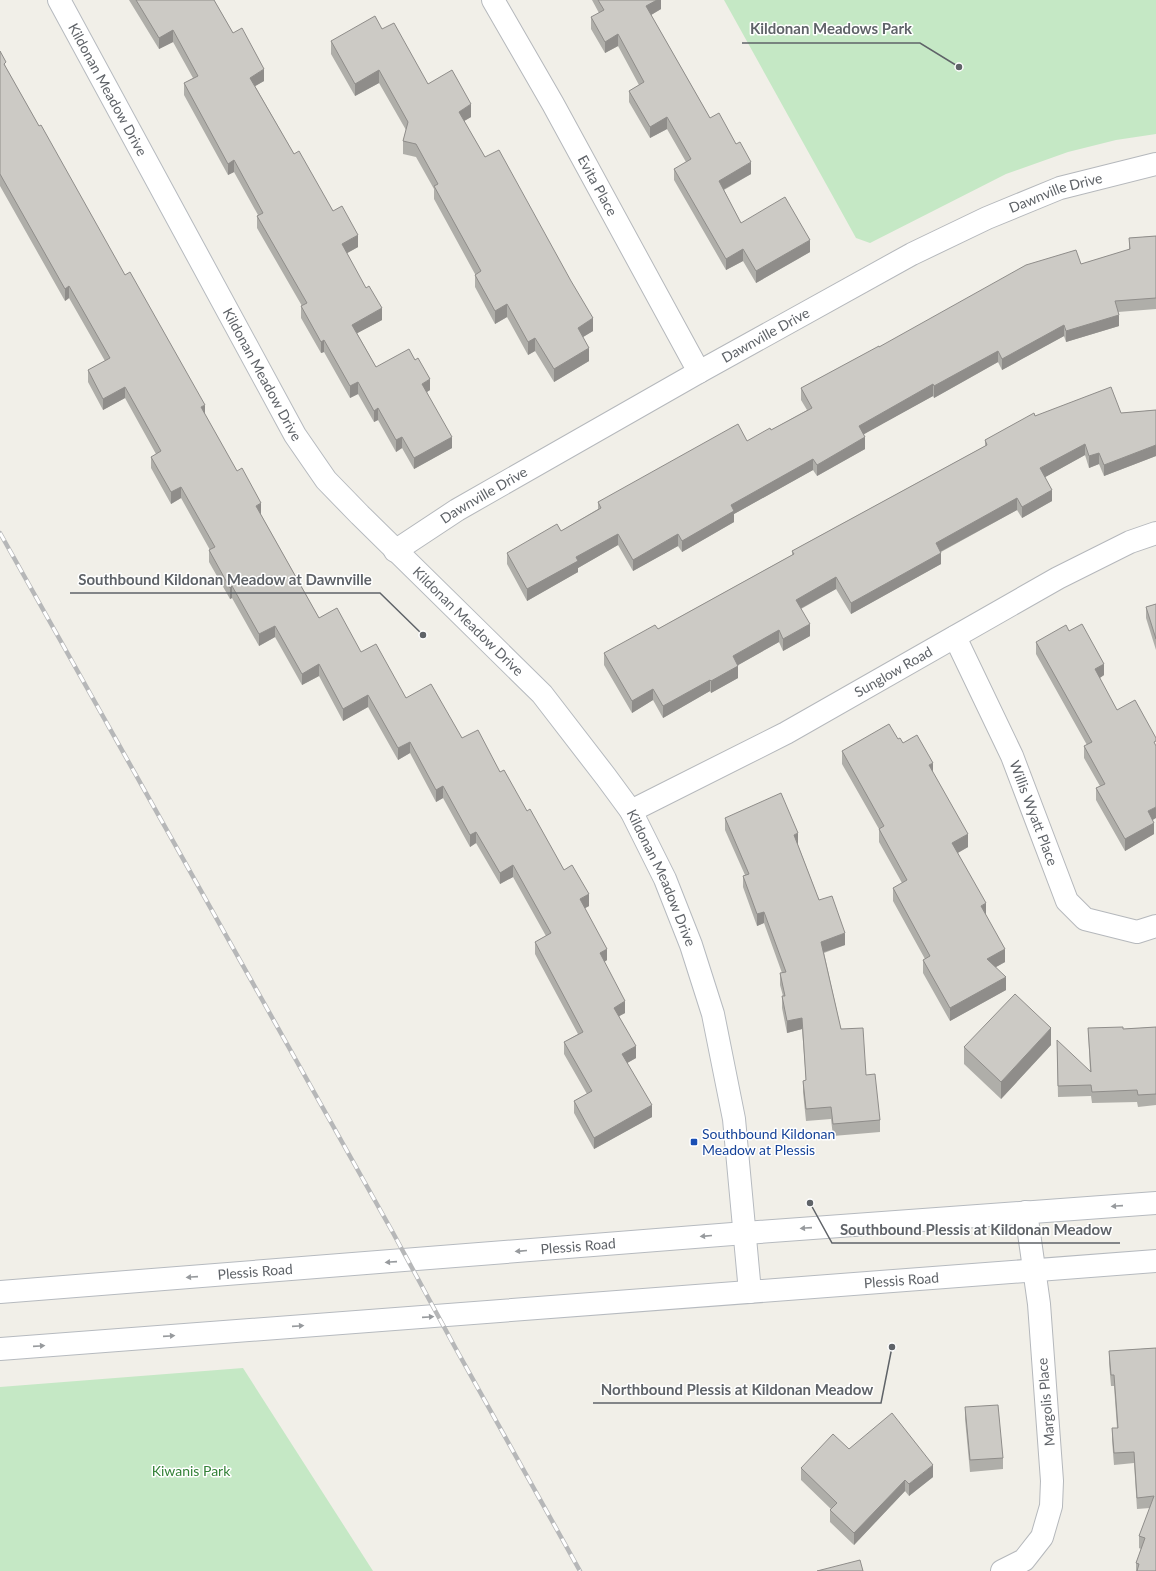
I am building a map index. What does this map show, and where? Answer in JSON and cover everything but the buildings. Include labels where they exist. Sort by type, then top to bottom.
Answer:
[{"type":"street","name":"Kildonan Meadow Drive","points":[[59,0],[295,435],[326,480],[394,550],[542,694],[631,811],[666,879],[691,945],[713,1014],[734,1119],[750,1292]]},
{"type":"street","name":"Evita Place","points":[[493,0],[560,118],[699,372]]},
{"type":"street","name":"Dawnville Drive","points":[[394,550],[457,510],[699,372],[912,254],[987,218],[1060,188],[1156,164]]},
{"type":"street","name":"Sunglow Road","points":[[631,811],[786,733],[1058,578],[1130,542],[1156,533]]},
{"type":"street","name":"Willis Wyatt Place","points":[[956,637],[1012,756],[1067,901],[1086,919],[1137,932],[1156,926]]},
{"type":"street","name":"Plessis Road","points":[[0,1292],[745,1233],[1156,1203]]},
{"type":"street","name":"Margolis Place","points":[[1002,1571],[1024,1560],[1042,1537],[1051,1506],[1052,1481],[1038,1304],[1026,1212]]},
{"type":"street","name":"Plessis Road","points":[[0,1349],[1156,1261]]},
{"type":"green space","points":[[724,0],[1156,0],[1156,134],[1116,140],[1068,152],[1006,174],[870,243],[856,238]]},
{"type":"green space","name":"Kiwanis Park","points":[[243,1368],[373,1571],[0,1571],[0,1387]]},
{"type":"railway","points":[[0,533],[392,1231],[580,1571]]},
{"type":"place","name":"Kildonan Meadows Park","points":[[959,67]]},
{"type":"place","name":"Southbound Kildonan Meadow at Dawnville","points":[[423,635]]},
{"type":"place","name":"Southbound Kildonan Meadow at Plessis","points":[[694,1142]]},
{"type":"place","name":"Southbound Plessis at Kildonan Meadow","points":[[810,1203]]},
{"type":"place","name":"Northbound Plessis at Kildonan Meadow","points":[[892,1347]]}]
